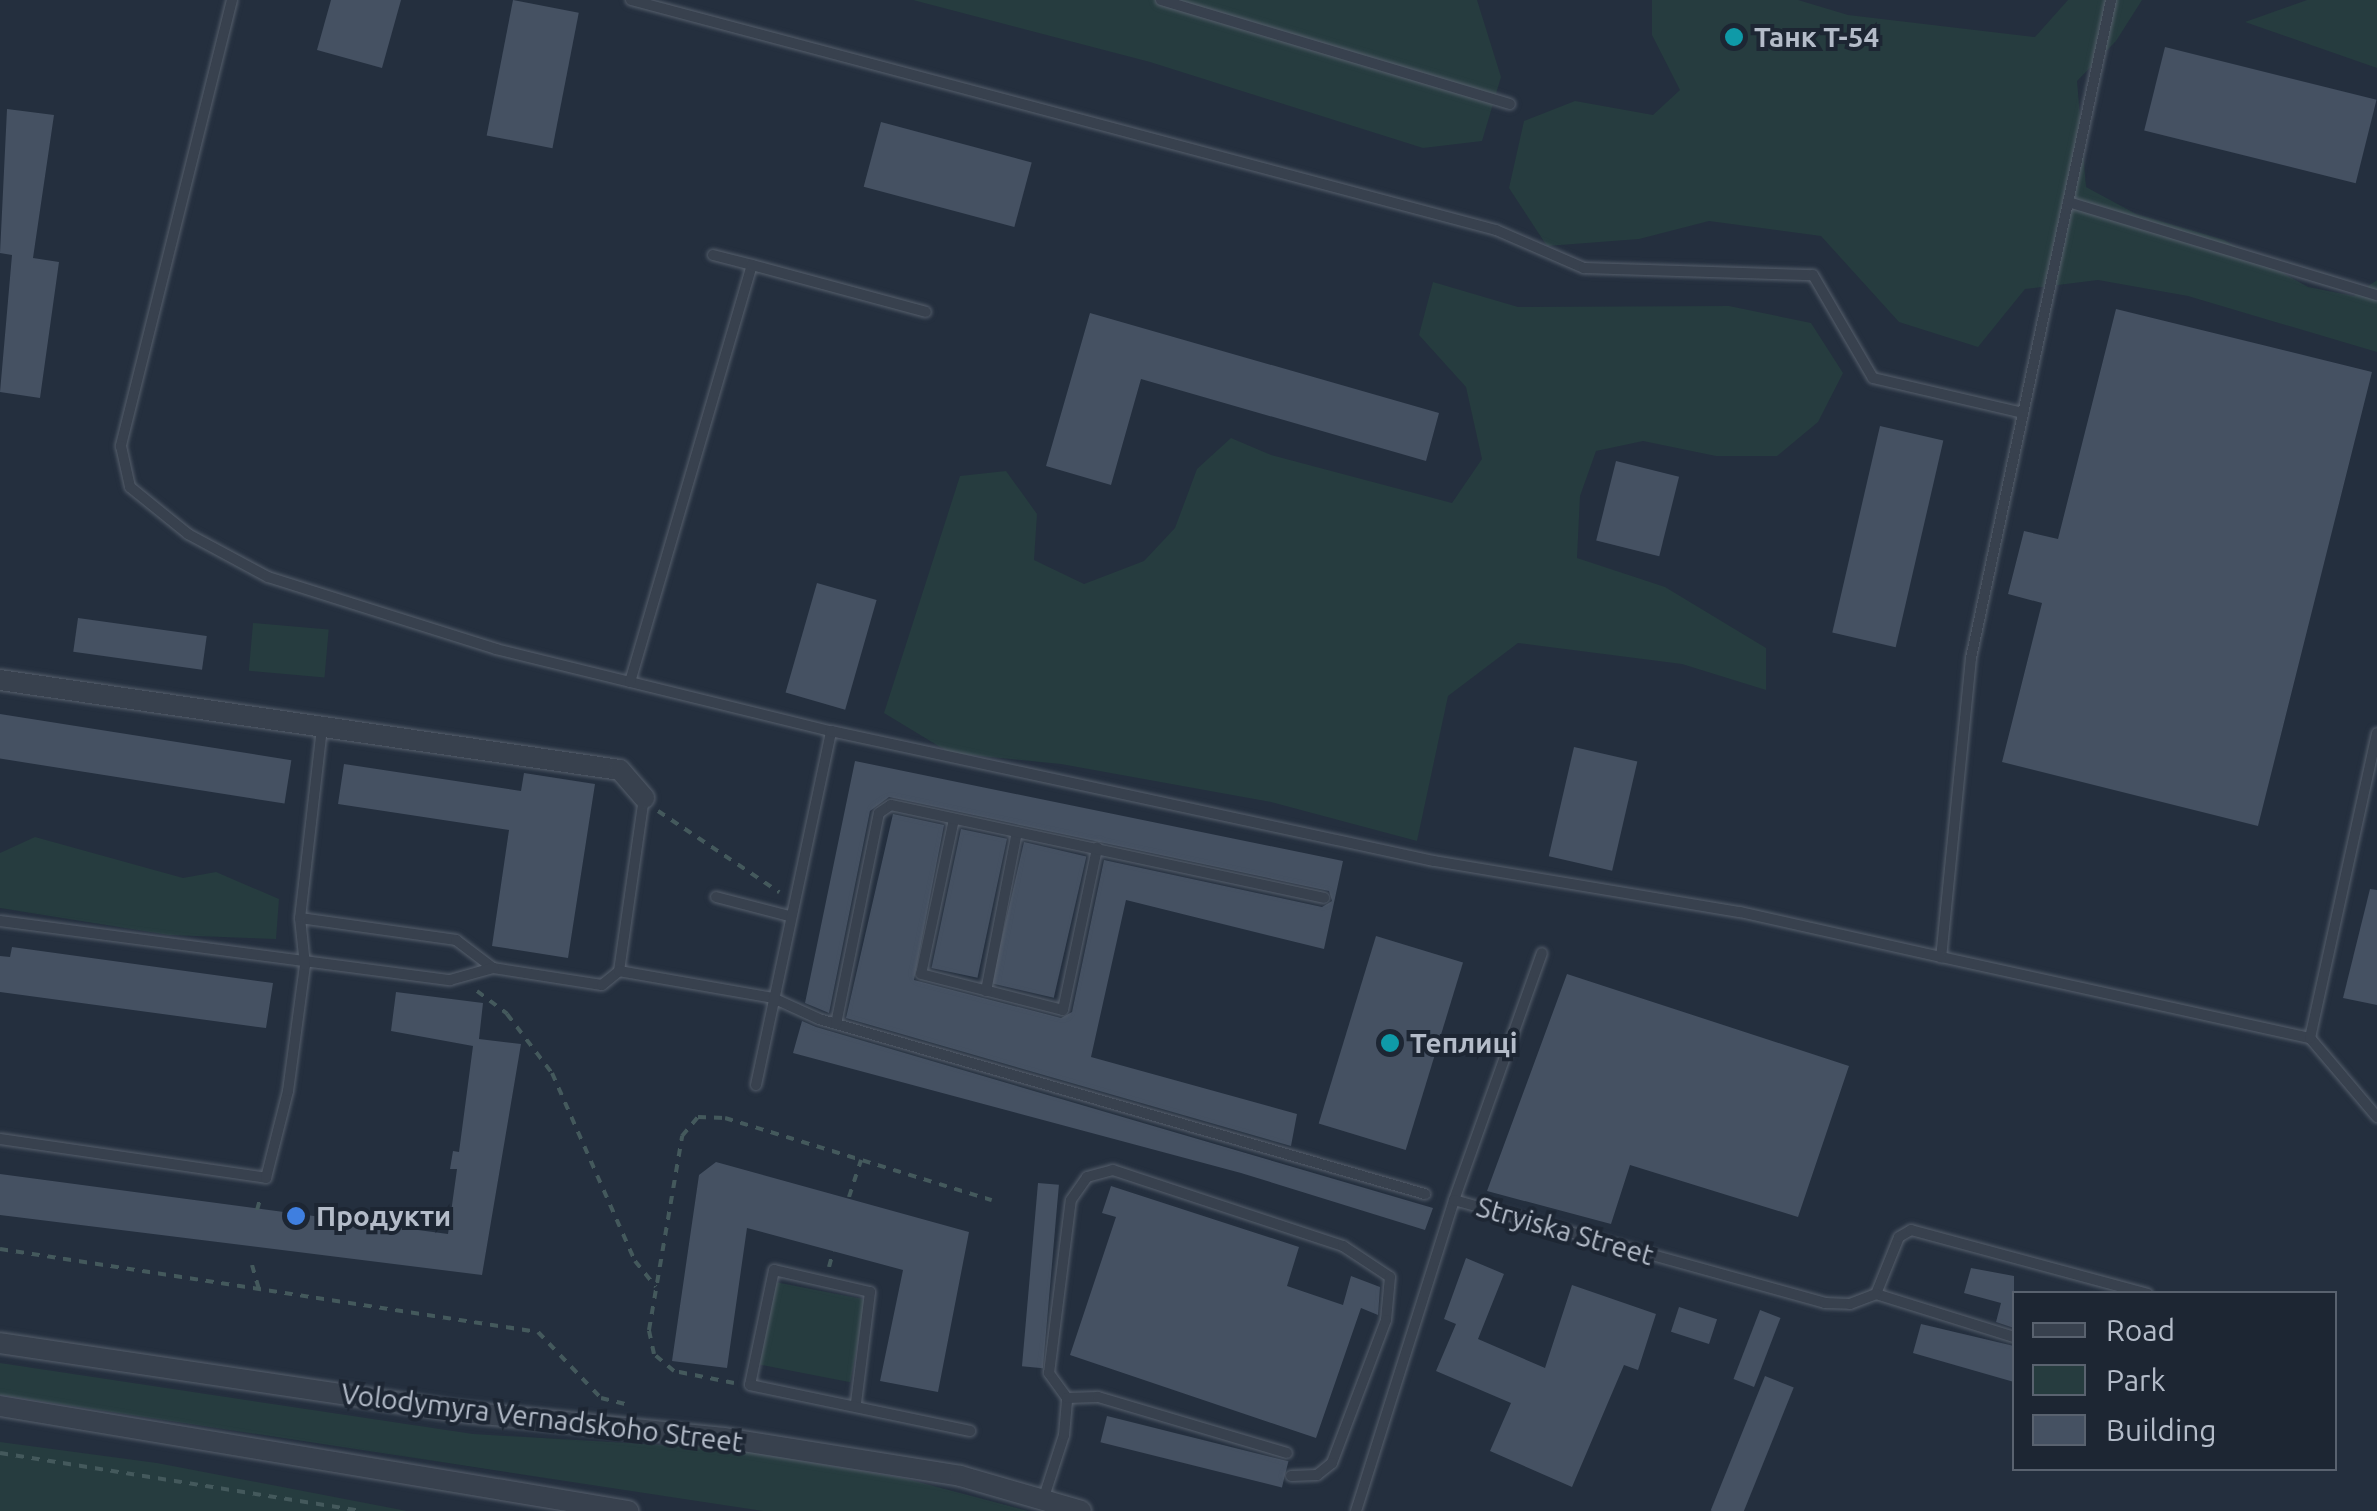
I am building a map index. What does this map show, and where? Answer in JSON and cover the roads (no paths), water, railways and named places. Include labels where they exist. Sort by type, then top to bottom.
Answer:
[{"type":"street","points":[[0,680],[620,770],[644,798]]},
{"type":"street","name":"Volodymyra Vernadskoho Street","points":[[0,1342],[454,1411],[724,1438],[960,1476],[1080,1511]]},
{"type":"street","points":[[0,1406],[628,1511]]},
{"type":"lane","points":[[232,0],[120,460],[130,486],[188,534],[268,577],[496,648],[830,731],[1434,862],[1740,912],[2310,1038],[2377,1118]]},
{"type":"lane","points":[[631,0],[1496,230],[1584,268],[1812,275],[1873,378],[2023,413]]},
{"type":"lane","points":[[1161,0],[1510,104]]},
{"type":"lane","points":[[1941,956],[1971,658],[2111,0]]},
{"type":"lane","points":[[2068,202],[2377,295]]},
{"type":"lane","points":[[713,255],[926,312]]},
{"type":"lane","points":[[630,682],[752,266]]},
{"type":"lane","points":[[0,1139],[266,1178],[288,1091],[304,965],[300,918],[322,726]]},
{"type":"lane","points":[[756,1085],[830,731]]},
{"type":"lane","points":[[2310,1038],[2377,733]]},
{"type":"lane","points":[[620,971],[644,798]]},
{"type":"lane","points":[[836,1024],[880,813],[890,805],[1324,898]]},
{"type":"lane","points":[[954,818],[921,974],[1063,1010],[1097,848]]},
{"type":"lane","points":[[986,991],[1017,832]]},
{"type":"lane","points":[[716,897],[791,910]]},
{"type":"lane","points":[[300,918],[456,940],[493,968]]},
{"type":"lane","points":[[0,921],[304,965],[450,980],[493,968],[602,984],[620,971],[773,998],[836,1024],[1426,1194]]},
{"type":"lane","points":[[1454,1200],[1542,953]]},
{"type":"lane","points":[[1044,1498],[1064,1435],[1067,1398],[1049,1373],[1071,1200],[1088,1177],[1113,1170],[1344,1246],[1390,1277],[1386,1320],[1334,1458],[1318,1476],[1291,1476]]},
{"type":"lane","name":"Stryiska Street","points":[[1356,1511],[1454,1200],[1826,1303],[1850,1304],[1876,1294]]},
{"type":"lane","points":[[2012,1336],[1876,1294],[1898,1237],[1911,1230],[2137,1291]]},
{"type":"lane","points":[[856,1403],[870,1292],[786,1269],[774,1270],[766,1284],[750,1385],[856,1403],[970,1431]]},
{"type":"lane","points":[[1067,1398],[1098,1397],[1288,1454]]},
{"type":"place","name":"Танк Т-54","points":[[1734,37]]},
{"type":"place","name":"Теплиці","points":[[1390,1043]]},
{"type":"place","name":"Продукти","points":[[296,1216]]}]
